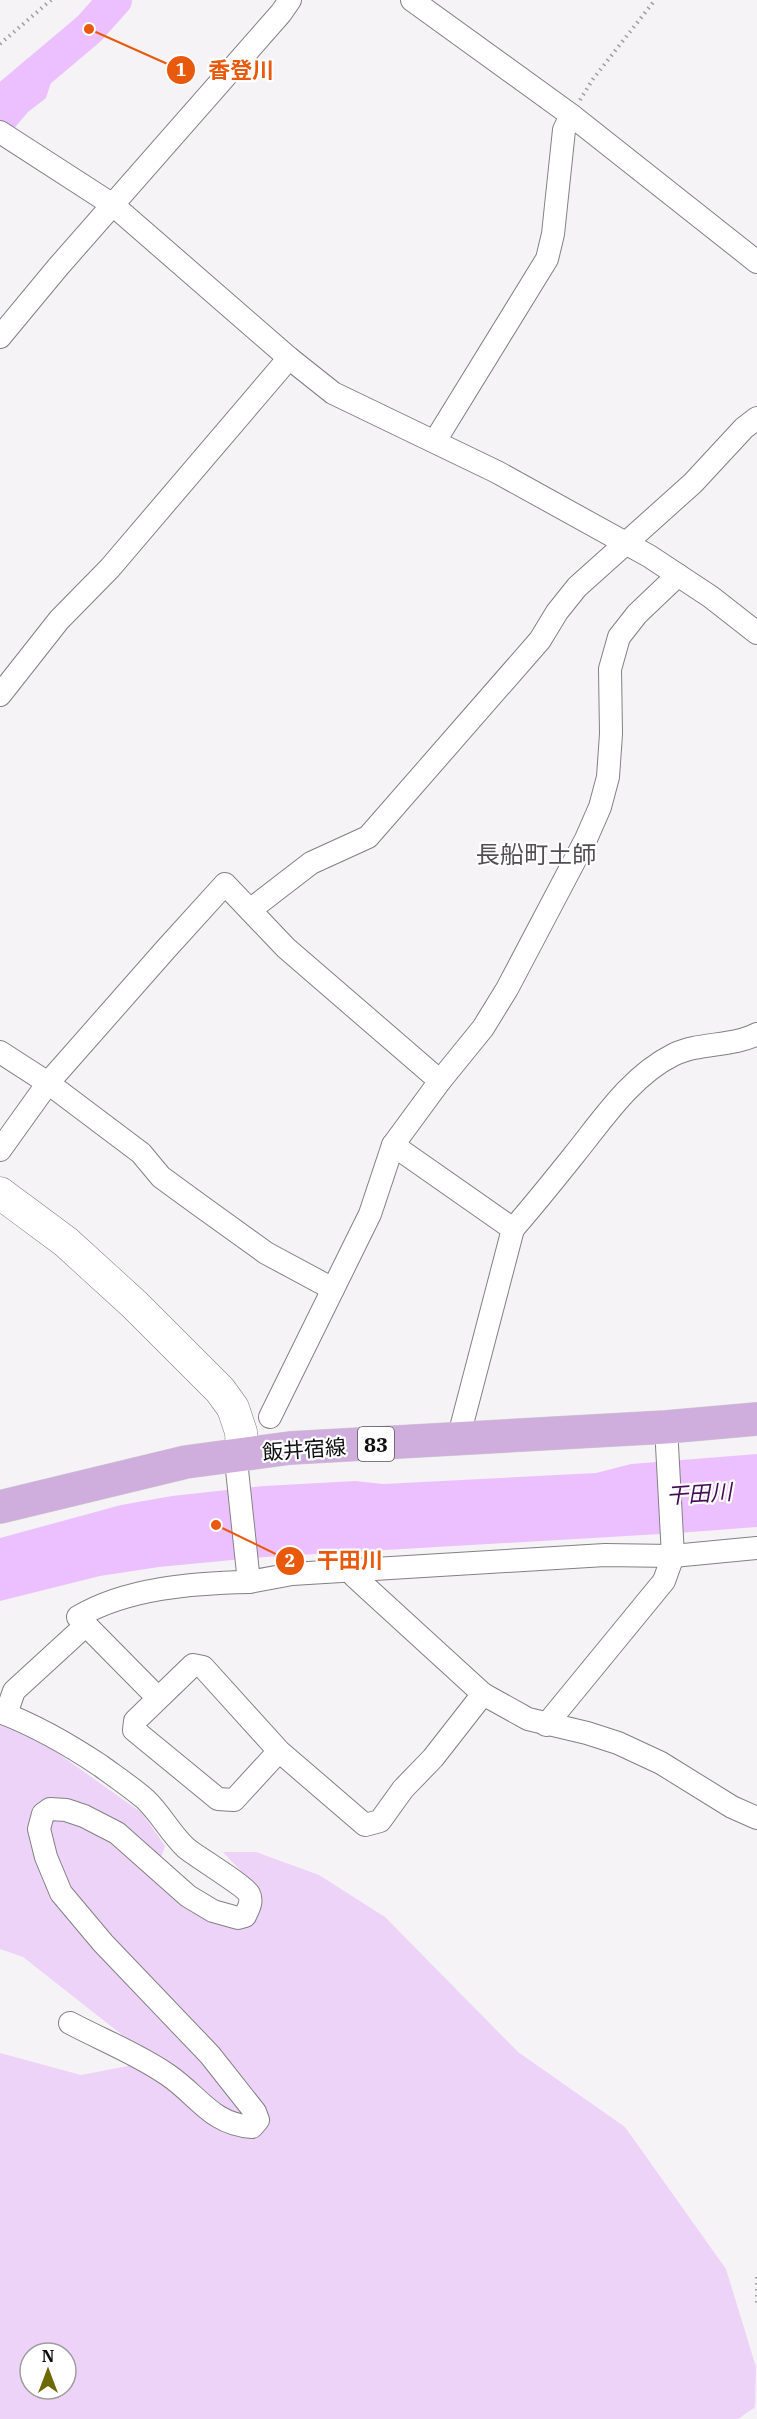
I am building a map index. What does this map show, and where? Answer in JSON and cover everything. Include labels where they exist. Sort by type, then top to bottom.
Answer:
[{"type":"main road","name":"飯井宿線","points":[[0,1507],[186,1462],[240,1462],[290,1448],[461,1439],[666,1437],[757,1419]]},
{"type":"street","points":[[0,337],[57,267],[290,0]]},
{"type":"street","points":[[412,0],[571,115],[757,262]]},
{"type":"street","points":[[435,441],[547,259],[553,234],[564,130],[571,115]]},
{"type":"street","points":[[7,136],[113,205],[289,358],[333,393],[496,472],[626,544],[711,597],[757,633]]},
{"type":"street","points":[[0,695],[59,620],[110,568],[289,358]]},
{"type":"street","points":[[250,910],[311,863],[368,837],[540,640],[557,612],[577,588],[693,483],[744,428],[757,418]]},
{"type":"street","points":[[270,1417],[370,1214],[393,1145],[483,1028],[507,989],[586,839],[600,807],[608,777],[611,734],[610,669],[619,637],[637,614],[678,575]]},
{"type":"street","points":[[0,1150],[48,1083],[225,884],[286,948],[440,1081]]},
{"type":"street","points":[[461,1439],[462,1424],[513,1229],[626,1091],[653,1068],[674,1055],[702,1046],[750,1038],[757,1034]]},
{"type":"street","points":[[0,1052],[48,1083],[141,1153],[161,1177],[266,1253],[333,1289]]},
{"type":"street","points":[[393,1145],[513,1229]]},
{"type":"street","points":[[0,1193],[66,1242],[135,1305],[220,1390],[233,1408],[241,1432],[240,1462],[248,1576]]},
{"type":"street","points":[[546,1725],[664,1581],[673,1550],[666,1437]]},
{"type":"street","points":[[158,1698],[78,1617],[94,1607],[119,1598],[248,1576],[673,1550],[757,1548]]},
{"type":"street","points":[[354,1570],[354,1576],[366,1588],[483,1694],[528,1719],[618,1743],[661,1763],[732,1808],[757,1818]]},
{"type":"street","points":[[70,2023],[170,2076],[209,2112],[235,2126],[252,2127],[258,2120],[255,2112],[210,2055],[103,1943],[61,1893],[46,1857],[39,1829],[43,1814],[50,1809],[66,1810],[117,1833],[179,1889],[213,1911],[238,1918],[245,1916],[250,1904],[249,1894],[239,1884],[218,1872],[189,1850],[175,1837],[152,1806],[127,1785],[62,1740],[3,1713],[14,1691],[86,1624]]},
{"type":"street","points":[[279,1751],[234,1800],[218,1799],[134,1730],[135,1721],[193,1665],[202,1666],[279,1751],[365,1825],[380,1821],[403,1789],[433,1758],[483,1694]]},
{"type":"path","points":[[0,44],[51,0]]},
{"type":"path","points":[[571,115],[593,79],[655,0]]},
{"type":"path","points":[[757,2277],[757,2304]]},
{"type":"shaded area","points":[[0,1712],[142,1813],[165,1846],[155,1876],[241,1925],[251,1882],[223,1852],[256,1852],[319,1875],[385,1917],[518,2052],[625,2127],[726,2269],[756,2367],[755,2407],[738,2419],[0,2419],[0,2053],[81,2075],[128,2066],[135,2045],[23,1957],[0,1949]]},
{"type":"water","points":[[39,55],[52,79],[46,98],[28,112],[0,145],[0,83],[28,58]]},
{"type":"water","points":[[757,1454],[757,1527],[265,1557],[159,1567],[100,1576],[0,1601],[0,1538],[121,1505],[172,1496],[264,1486],[355,1481],[383,1484],[596,1473],[631,1464]]},
{"type":"waterway","points":[[0,104],[89,29],[115,0]]},
{"type":"place","name":"香登川","points":[[89,29]]},
{"type":"place","name":"干田川","points":[[216,1525]]},
{"type":"district","name":"長船町土師","points":[[536,854]]}]
